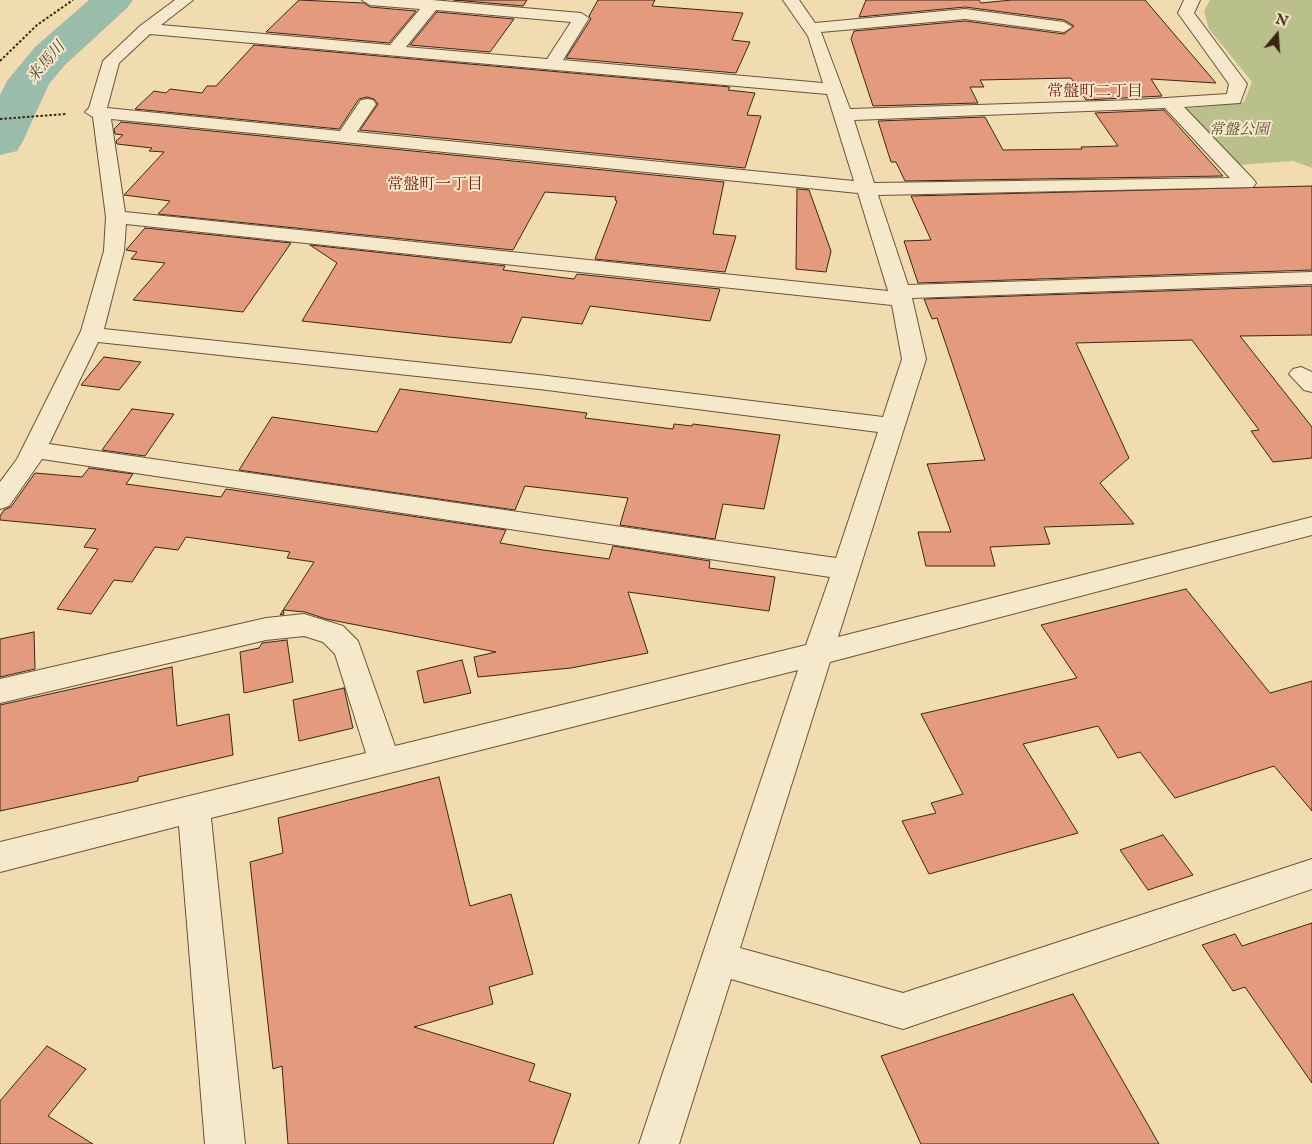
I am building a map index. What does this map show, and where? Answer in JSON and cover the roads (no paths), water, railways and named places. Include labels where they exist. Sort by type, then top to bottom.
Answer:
[{"type":"street","points":[[0,500],[28,462],[91,334],[114,251],[116,217],[97,113],[111,61],[146,29],[185,0]]},
{"type":"street","points":[[370,0],[581,18],[552,64]]},
{"type":"street","points":[[659,1144],[890,426],[914,359],[900,296],[816,36],[791,0]]},
{"type":"street","points":[[843,115],[1234,98],[1238,84],[1186,13],[1192,0]]},
{"type":"street","points":[[395,50],[432,5]]},
{"type":"street","points":[[810,28],[965,14],[1064,27]]},
{"type":"street","points":[[146,29],[834,89]]},
{"type":"street","points":[[97,113],[884,190],[1246,183],[1169,102]]},
{"type":"street","points":[[345,137],[367,104]]},
{"type":"street","points":[[116,217],[900,296],[1312,278]]},
{"type":"street","points":[[91,334],[539,382],[890,426]]},
{"type":"street","points":[[34,450],[844,569]]},
{"type":"street","points":[[0,857],[385,763],[1312,526]]},
{"type":"street","points":[[0,691],[266,629],[304,624],[333,634],[348,649],[385,763]]},
{"type":"street","points":[[194,810],[225,1144]]},
{"type":"street","points":[[719,959],[903,1011],[1312,874]]},
{"type":"waterway","name":"来馬川","points":[[0,141],[29,81],[50,56],[113,0]]},
{"type":"district","name":"常盤町二丁目","points":[[1095,93]]},
{"type":"district","name":"常盤町一丁目","points":[[435,186]]},
{"type":"park label","name":"常盤公園","points":[[1239,131]]}]
